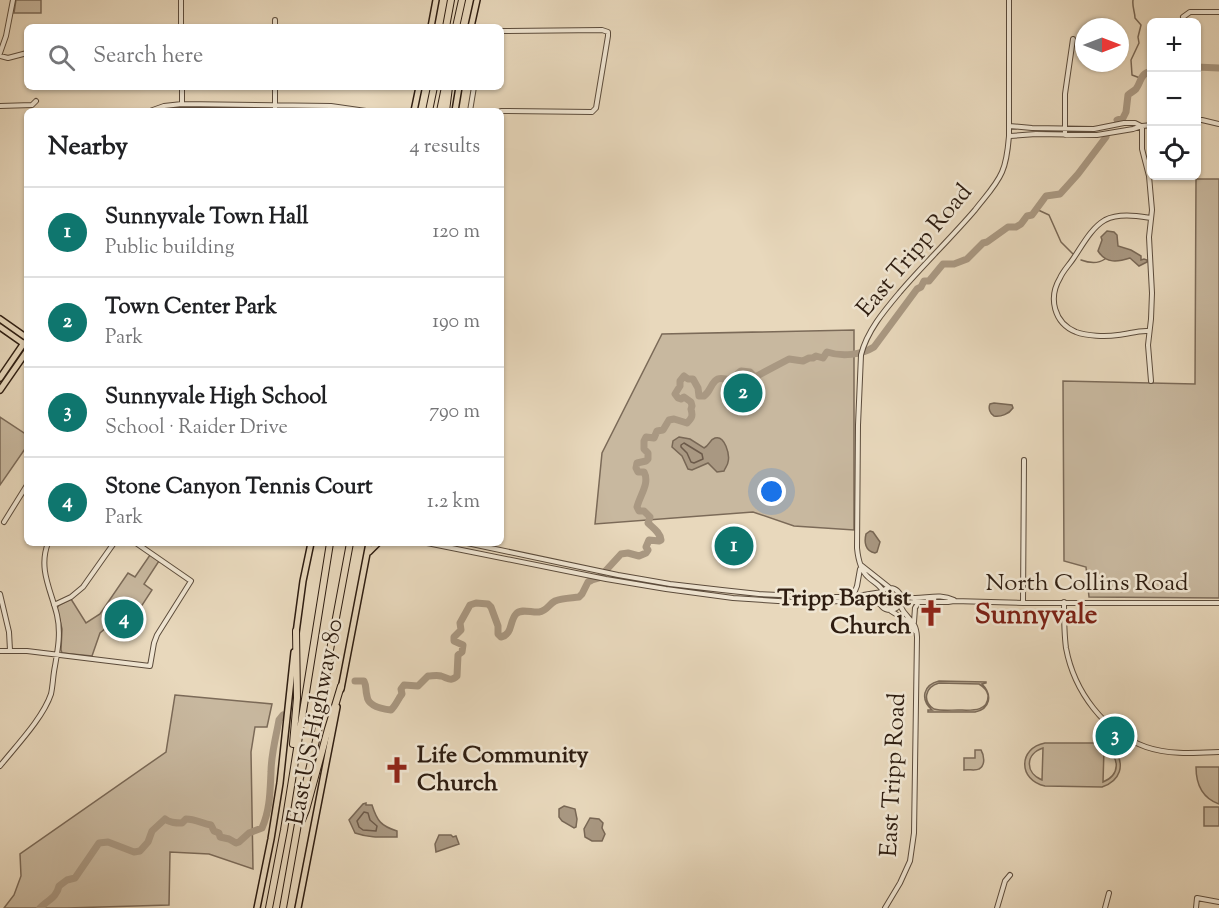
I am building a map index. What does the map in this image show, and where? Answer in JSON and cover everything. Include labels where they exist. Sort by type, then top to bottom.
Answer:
[{"type":"highway","points":[[447,24],[451,0]]},
{"type":"highway","points":[[458,24],[462,0]]},
{"type":"highway","points":[[430,108],[433,90]]},
{"type":"highway","points":[[441,108],[446,90]]},
{"type":"highway","points":[[446,108],[447,90]]},
{"type":"highway","points":[[269,908],[284,830],[330,546]]},
{"type":"highway","points":[[283,908],[303,796],[318,732],[349,546]]},
{"type":"highway","points":[[284,830],[297,698],[296,631]]},
{"type":"highway","points":[[297,832],[306,810],[341,686]]},
{"type":"main road","points":[[432,24],[436,0]]},
{"type":"main road","points":[[472,24],[477,0]]},
{"type":"main road","points":[[415,108],[418,90]]},
{"type":"main road","points":[[456,108],[458,90]]},
{"type":"main road","points":[[0,319],[24,339]]},
{"type":"main road","points":[[0,327],[24,340]]},
{"type":"main road","points":[[0,378],[24,344]]},
{"type":"main road","points":[[0,390],[24,355]]},
{"type":"main road","name":"East US Highway 80","points":[[257,908],[271,839],[290,698],[296,631],[311,546]]},
{"type":"main road","points":[[364,546],[367,553],[375,546]]},
{"type":"main road","name":"East US Highway 80","points":[[298,908],[368,546]]},
{"type":"street","points":[[13,0],[0,55],[8,58],[24,54]]},
{"type":"street","points":[[181,0],[181,24]]},
{"type":"street","name":"East Tripp Road","points":[[853,596],[858,585],[860,565],[857,548],[861,358],[864,344],[888,306],[964,222],[994,186],[1002,171],[1008,152],[1009,136],[1009,0]]},
{"type":"street","points":[[1183,16],[1190,12],[1219,12]]},
{"type":"street","points":[[504,31],[603,30],[608,32],[608,36],[595,111],[504,111]]},
{"type":"street","points":[[1065,135],[1065,94],[1073,39]]},
{"type":"street","points":[[182,90],[182,107]]},
{"type":"street","points":[[275,90],[275,108]]},
{"type":"street","points":[[470,108],[474,90]]},
{"type":"street","points":[[0,106],[32,105],[36,101]]},
{"type":"street","points":[[158,108],[164,106],[204,108]]},
{"type":"street","points":[[182,107],[331,106],[345,108]]},
{"type":"street","points":[[1201,120],[1219,124]]},
{"type":"street","points":[[1009,126],[1065,129],[1094,129],[1124,123],[1135,123],[1142,126]]},
{"type":"street","points":[[1142,126],[1142,148],[1151,191],[1149,237],[1152,292],[1148,345],[1151,381]]},
{"type":"street","points":[[1009,136],[1097,135],[1147,126]]},
{"type":"street","points":[[1149,331],[1133,331],[1112,336],[1083,334],[1062,323],[1056,313],[1053,297],[1060,276],[1094,229],[1114,217],[1151,218]]},
{"type":"street","points":[[1023,603],[1024,460]]},
{"type":"street","points":[[4,522],[24,490]]},
{"type":"street","points":[[0,766],[41,714],[51,692],[59,628],[44,572],[47,546]]},
{"type":"street","points":[[54,604],[71,597],[83,587],[112,546]]},
{"type":"street","points":[[0,651],[57,654],[150,666],[157,635],[191,581],[140,546]]},
{"type":"street","points":[[442,546],[606,579],[733,598],[869,599],[907,621],[917,637]]},
{"type":"street","points":[[481,546],[618,575],[783,598]]},
{"type":"street","points":[[514,560],[515,553]]},
{"type":"street","points":[[860,565],[897,590],[901,595],[900,605],[905,614],[915,623]]},
{"type":"street","points":[[860,565],[866,576],[883,591]]},
{"type":"street","points":[[625,582],[626,576]]},
{"type":"street","points":[[704,594],[705,588]]},
{"type":"street","points":[[817,599],[853,596],[891,588]]},
{"type":"street","points":[[880,604],[879,598],[883,591]]},
{"type":"street","points":[[0,594],[9,632],[10,650]]},
{"type":"street","name":"North Collins Road","points":[[901,595],[912,598],[945,596],[954,601]]},
{"type":"street","name":"North Collins Road","points":[[900,605],[954,601],[1219,603]]},
{"type":"street","points":[[915,623],[915,608],[919,602]]},
{"type":"street","points":[[1064,602],[1065,635],[1070,663],[1082,691],[1100,716],[1125,736],[1147,747],[1172,752],[1219,752]]},
{"type":"street","points":[[889,610],[896,609],[900,605]]},
{"type":"street","name":"East Tripp Road","points":[[885,908],[900,883],[912,852],[915,800],[917,637],[915,623]]},
{"type":"street","points":[[997,908],[1005,881],[1010,875]]},
{"type":"street","points":[[1105,908],[1109,893]]},
{"type":"street","points":[[1196,908],[1197,898],[1219,902]]},
{"type":"shaded area","points":[[16,0],[41,0],[41,13],[14,13]]},
{"type":"shaded area","points":[[1219,179],[1219,598],[1089,597],[1086,567],[1064,561],[1063,381],[1195,384],[1196,180]]},
{"type":"shaded area","points":[[854,330],[854,530],[794,526],[753,512],[595,524],[602,453],[662,334]]},
{"type":"shaded area","points":[[0,417],[24,433],[24,450],[0,485]]},
{"type":"shaded area","points":[[150,555],[159,561],[144,584],[152,590],[124,633],[106,628],[100,633],[92,656],[62,653],[62,629],[57,608],[59,605],[71,599],[86,623],[100,614],[128,573],[135,577]]},
{"type":"shaded area","points":[[939,681],[986,682],[982,684],[988,693],[989,697],[987,705],[984,708],[975,712],[928,712],[932,710],[928,706],[925,693],[934,683]],"holes":[[[939,683],[979,684],[988,695],[982,708],[937,710],[928,702],[928,691]]]},
{"type":"shaded area","points":[[175,695],[272,704],[267,727],[255,727],[251,752],[253,869],[209,854],[170,852],[169,905],[4,908],[14,895],[21,876],[20,854],[166,752]]},
{"type":"shaded area","points":[[1045,743],[1116,743],[1116,749],[1114,749],[1120,761],[1119,772],[1113,781],[1102,787],[1045,786],[1036,783],[1026,771],[1026,757],[1036,746]],"holes":[[[1043,748],[1042,780],[1032,773],[1029,764],[1033,755]],[[1104,749],[1110,752],[1116,761],[1116,766],[1113,775],[1103,782]]]},
{"type":"shaded area","points":[[975,750],[981,750],[984,757],[983,765],[978,770],[964,770],[964,758],[975,758]]},
{"type":"shaded area","points":[[1196,767],[1219,767],[1219,804],[1208,798],[1201,790]]},
{"type":"shaded area","points":[[1204,807],[1219,807],[1219,826],[1204,826]]},
{"type":"water","points":[[1107,231],[1117,235],[1118,246],[1131,250],[1141,256],[1141,260],[1147,260],[1147,262],[1139,266],[1130,258],[1117,261],[1108,260],[1101,255],[1098,251],[1101,237]]},
{"type":"water","points":[[994,403],[1012,405],[1013,408],[1005,415],[994,416],[989,407]]},
{"type":"water","points":[[679,437],[690,439],[704,448],[715,438],[722,440],[728,455],[728,463],[724,471],[717,472],[708,463],[692,470],[688,469],[682,456],[672,447],[673,441]]},
{"type":"water","points":[[870,531],[880,542],[875,553],[867,548],[865,543],[866,534]]},
{"type":"water","points":[[366,803],[366,805],[372,805],[380,822],[397,831],[397,837],[355,833],[349,820]]},
{"type":"water","points":[[564,806],[575,809],[576,827],[562,821],[559,817],[559,809]]},
{"type":"water","points":[[590,818],[599,819],[603,823],[602,828],[605,834],[602,841],[592,841],[585,837],[584,829]]},
{"type":"water","points":[[439,835],[456,836],[459,844],[436,852],[435,844]]},
{"type":"waterway","points":[[1133,0],[1135,18],[1141,25],[1139,43],[1131,60],[1132,75],[1140,78]]},
{"type":"waterway","points":[[1201,67],[1219,68]]},
{"type":"waterway","points":[[1117,120],[1123,118],[1126,112],[1128,95],[1136,89],[1148,72]]},
{"type":"waterway","points":[[355,681],[364,681],[366,694],[373,705],[391,710],[402,694],[401,689],[404,685],[418,686],[428,676],[451,679],[457,676],[458,655],[462,652],[463,645],[454,641],[454,637],[461,630],[460,623],[470,605],[488,604],[491,607],[498,626],[498,634],[501,637],[509,631],[518,612],[542,611],[555,601],[579,597],[588,582],[599,578],[621,554],[639,556],[646,553],[649,540],[661,540],[658,532],[648,523],[650,517],[644,511],[639,511],[637,507],[646,480],[644,472],[638,472],[637,463],[648,459],[648,453],[644,449],[646,437],[654,438],[657,431],[663,430],[669,420],[674,419],[687,423],[691,418],[691,402],[684,397],[678,398],[675,394],[684,376],[693,379],[699,396],[704,396],[717,380],[729,379],[741,371],[750,372],[755,377],[789,359],[803,361],[816,356],[823,358],[827,352],[851,354],[874,347],[924,281],[929,281],[943,264],[954,264],[967,259],[983,243],[1008,227],[1021,224],[1027,216],[1032,215],[1046,196],[1060,194],[1106,137]]},
{"type":"waterway","points":[[1036,209],[1049,215],[1061,242],[1073,254]]},
{"type":"waterway","points":[[1081,260],[1093,263],[1105,259]]},
{"type":"waterway","points":[[40,908],[54,896],[59,886],[75,878],[99,843],[108,842],[134,852],[140,851],[148,842],[152,831],[165,819],[180,823],[189,819],[211,825],[220,837],[236,843],[249,833],[262,828],[269,801],[274,746],[279,720],[283,715]]},
{"type":"place","name":"Town Center Park","points":[[743,393]]},
{"type":"place","name":"Sunnyvale Town Hall","points":[[734,546]]},
{"type":"place","name":"Tripp Baptist Church","points":[[931,613]]},
{"type":"place","name":"Stone Canyon Tennis Court","points":[[124,619]]},
{"type":"place","name":"Sunnyvale High School","points":[[1115,736]]},
{"type":"place","name":"Life Community Church","points":[[397,770]]},
{"type":"district","name":"Sunnyvale","points":[[1036,616]]}]
